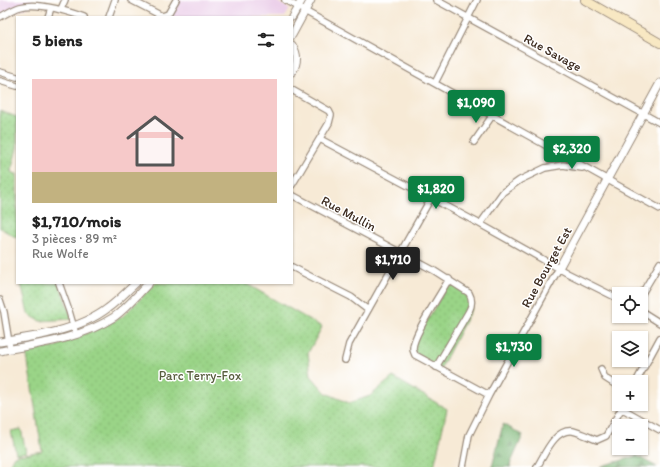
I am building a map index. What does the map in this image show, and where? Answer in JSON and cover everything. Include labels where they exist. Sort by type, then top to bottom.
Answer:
[{"type":"main road","points":[[585,0],[660,43]]},
{"type":"street","points":[[61,10],[65,0]]},
{"type":"street","points":[[109,16],[115,0]]},
{"type":"street","points":[[131,0],[162,16],[168,14],[176,0]]},
{"type":"street","points":[[285,0],[660,209]]},
{"type":"street","points":[[293,16],[302,0]]},
{"type":"street","points":[[293,33],[311,0]]},
{"type":"street","name":"Rue Savage","points":[[436,0],[660,123]]},
{"type":"street","points":[[435,83],[477,0]]},
{"type":"street","points":[[0,17],[19,7],[31,6],[61,10],[81,16]]},
{"type":"street","points":[[48,16],[51,8]]},
{"type":"street","points":[[293,47],[297,59],[293,70]]},
{"type":"street","points":[[0,72],[16,77]]},
{"type":"street","points":[[0,81],[16,86]]},
{"type":"street","name":"Rue Bourget Est","points":[[463,467],[469,435],[489,395],[660,83]]},
{"type":"street","points":[[293,91],[329,111],[331,115],[329,123],[293,183]]},
{"type":"street","points":[[474,142],[492,116]]},
{"type":"street","points":[[320,139],[612,295]]},
{"type":"street","points":[[480,224],[503,192],[520,180],[545,168],[563,165],[588,169]]},
{"type":"street","name":"Rue Mullin","points":[[293,196],[448,279],[469,293],[472,304],[470,311],[436,367]]},
{"type":"street","points":[[345,360],[349,344],[431,198]]},
{"type":"street","points":[[646,287],[660,263]]},
{"type":"street","points":[[293,267],[351,297],[368,310]]},
{"type":"street","points":[[448,279],[426,318],[413,348],[415,355],[489,395]]},
{"type":"street","points":[[59,284],[70,311],[76,335]]},
{"type":"street","points":[[0,342],[65,329],[86,321],[108,309],[135,284]]},
{"type":"street","points":[[0,351],[68,338],[90,330],[114,316],[148,284]]},
{"type":"street","points":[[0,300],[4,312],[10,349]]},
{"type":"street","points":[[648,315],[660,323]]},
{"type":"street","points":[[640,375],[660,338]]},
{"type":"street","points":[[601,369],[605,378],[612,382]]},
{"type":"street","points":[[537,467],[554,440],[561,432],[572,431],[597,440],[606,436],[619,411]]},
{"type":"street","points":[[630,411],[660,430]]},
{"type":"shaded area","points":[[0,0],[33,0],[31,6],[0,17]]},
{"type":"shaded area","points":[[179,0],[274,0],[290,9],[286,16],[170,16]]},
{"type":"green space","points":[[0,111],[16,117],[16,152],[11,172],[16,174],[16,237],[0,228]]},
{"type":"green space","points":[[450,281],[469,290],[471,309],[440,370],[412,350],[418,336]]},
{"type":"green space","points":[[21,284],[59,284],[72,319],[40,321],[28,314]]},
{"type":"green space","name":"Parc Terry-Fox","points":[[155,284],[247,284],[322,327],[308,353],[311,376],[326,393],[349,403],[370,396],[393,377],[447,409],[434,467],[8,467],[14,456],[42,451],[26,350],[52,348],[122,317]]},
{"type":"green space","points":[[503,424],[523,435],[510,465],[511,467],[492,467]]},
{"type":"green space","points":[[21,429],[26,452],[16,454],[11,431]]},
{"type":"green space","points":[[637,456],[657,467],[600,467],[601,466]]}]
